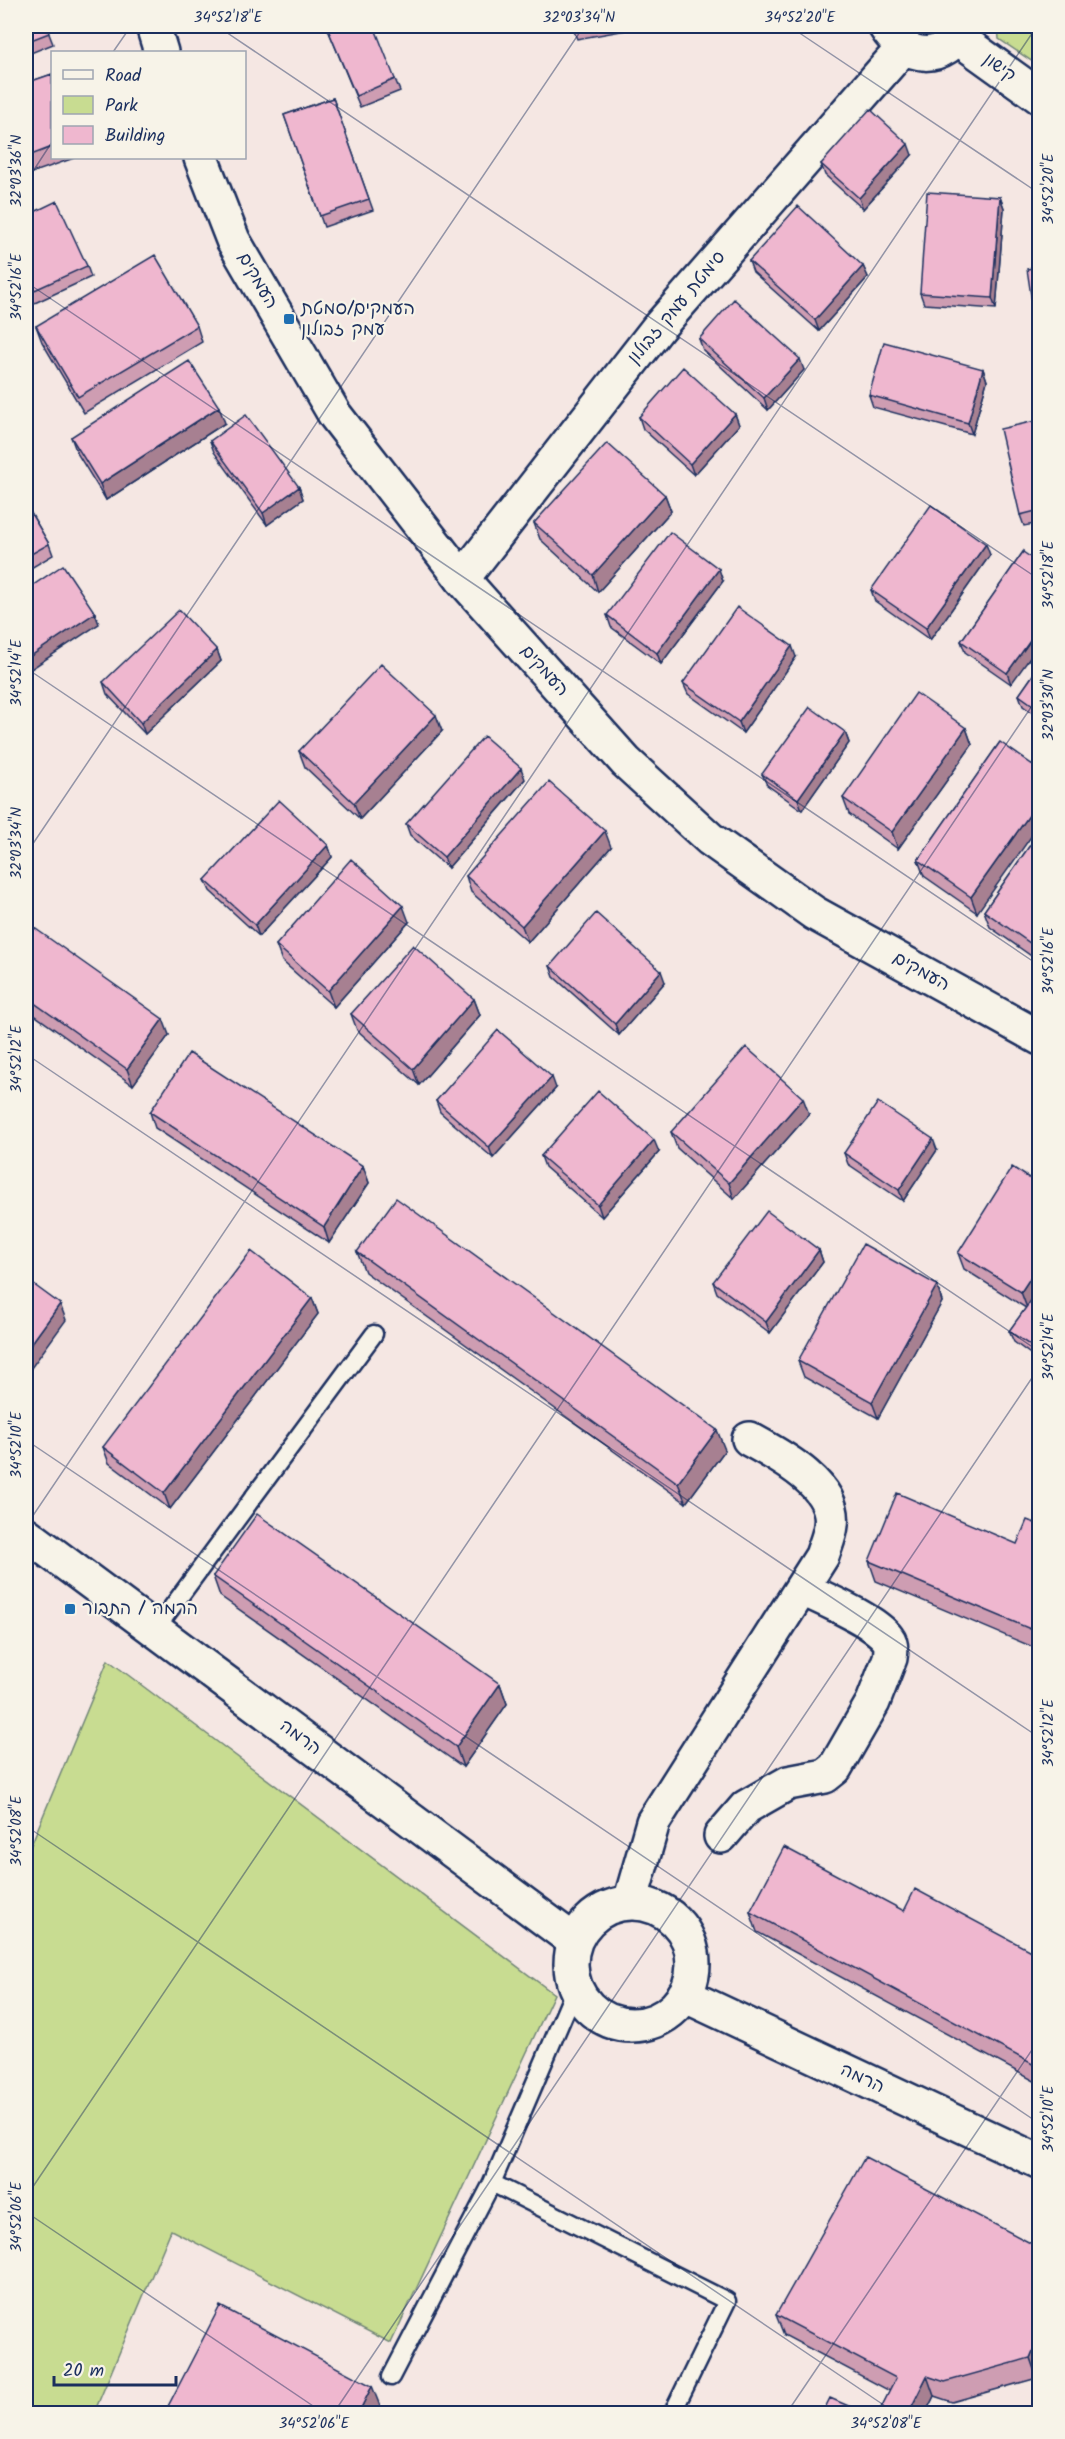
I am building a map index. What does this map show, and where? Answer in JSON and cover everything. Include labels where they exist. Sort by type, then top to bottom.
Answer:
[{"type":"street","points":[[153,26],[161,51]]},
{"type":"street","points":[[894,37],[917,53],[932,53],[946,48],[961,32]]},
{"type":"street","name":"קישון","points":[[961,32],[1040,97]]},
{"type":"street","name":"סימטת עמק זבולון","points":[[462,579],[658,328],[894,37]]},
{"type":"street","name":"העמקים","points":[[201,159],[233,240],[335,415],[462,579],[626,762],[710,839],[814,913],[1040,1038]]},
{"type":"street","points":[[630,1902],[653,1822],[803,1588],[822,1556],[832,1524],[827,1499],[816,1485],[794,1466],[749,1439]]},
{"type":"street","name":"הרמה","points":[[26,1534],[574,1941]]},
{"type":"street","points":[[721,1836],[746,1807],[788,1783],[825,1776],[835,1768],[873,1702],[890,1658],[888,1639],[873,1625],[803,1588]]},
{"type":"street","points":[[630,1902],[651,1905],[676,1920],[686,1935],[693,1960],[692,1978],[684,1995],[673,2010],[662,2018],[632,2026],[604,2019],[587,2007],[575,1989],[570,1962],[574,1941],[592,1916],[609,1906],[630,1902]]},
{"type":"street","name":"הרמה","points":[[684,1995],[1040,2162]]},
{"type":"lane","points":[[155,1630],[374,1334]]},
{"type":"lane","points":[[391,2377],[492,2183],[575,1989]]},
{"type":"lane","points":[[492,2183],[727,2301],[672,2414]]},
{"type":"green space","points":[[998,26],[1039,26],[1039,66],[999,39]]},
{"type":"green space","points":[[108,1660],[554,1994],[391,2343],[171,2230],[94,2413],[26,2413],[26,1857]]},
{"type":"building","points":[[26,26],[46,26],[49,33],[26,42]]},
{"type":"building","points":[[374,26],[395,79],[356,96],[327,27]]},
{"type":"building","points":[[51,74],[51,147],[26,157],[26,83]]},
{"type":"building","points":[[333,98],[369,199],[320,216],[284,115]]},
{"type":"building","points":[[870,109],[908,144],[859,198],[821,164]]},
{"type":"building","points":[[927,192],[1000,197],[992,298],[920,293]]},
{"type":"building","points":[[57,201],[87,266],[26,294],[26,216]]},
{"type":"building","points":[[798,206],[863,266],[815,320],[749,261]]},
{"type":"building","points":[[155,255],[197,326],[78,397],[36,326]]},
{"type":"building","points":[[1040,267],[1040,349],[1039,349],[1027,269]]},
{"type":"building","points":[[734,299],[800,359],[764,398],[699,339]]},
{"type":"building","points":[[884,342],[983,369],[968,423],[869,395]]},
{"type":"building","points":[[189,361],[219,407],[100,484],[71,437]]},
{"type":"building","points":[[683,367],[735,414],[690,464],[639,417]]},
{"type":"building","points":[[246,415],[299,487],[263,513],[210,441]]},
{"type":"building","points":[[1040,420],[1040,510],[1020,515],[1000,429]]},
{"type":"building","points":[[607,443],[665,495],[593,575],[534,523]]},
{"type":"building","points":[[26,505],[49,544],[26,557]]},
{"type":"building","points":[[931,505],[986,544],[926,628],[871,590]]},
{"type":"building","points":[[670,532],[719,569],[657,653],[607,615]]},
{"type":"building","points":[[1023,552],[1040,564],[1040,627],[1007,673],[961,641]]},
{"type":"building","points":[[63,565],[95,613],[26,659],[26,590]]},
{"type":"building","points":[[737,607],[792,646],[739,722],[683,683]]},
{"type":"building","points":[[179,610],[217,650],[141,723],[103,682]]},
{"type":"building","points":[[381,664],[436,715],[354,803],[299,751]]},
{"type":"building","points":[[1040,665],[1040,710],[1019,695]]},
{"type":"building","points":[[916,693],[966,728],[892,832],[843,798]]},
{"type":"building","points":[[810,707],[845,732],[798,799],[762,774]]},
{"type":"building","points":[[484,736],[521,768],[444,857],[406,824]]},
{"type":"building","points":[[1000,742],[1040,770],[1040,800],[971,897],[918,860]]},
{"type":"building","points":[[549,782],[605,831],[522,926],[466,876]]},
{"type":"building","points":[[279,800],[328,845],[255,925],[205,880]]},
{"type":"building","points":[[1040,831],[1040,950],[984,911]]},
{"type":"building","points":[[351,859],[403,906],[328,991],[276,945]]},
{"type":"building","points":[[596,913],[661,971],[615,1024],[550,966]]},
{"type":"building","points":[[26,922],[163,1019],[127,1069],[26,997]]},
{"type":"building","points":[[413,945],[474,999],[413,1069],[351,1014]]},
{"type":"building","points":[[498,1030],[552,1077],[489,1147],[436,1101]]},
{"type":"building","points":[[746,1047],[803,1098],[729,1183],[671,1132]]},
{"type":"building","points":[[189,1053],[363,1166],[324,1227],[150,1112]]},
{"type":"building","points":[[598,1091],[654,1140],[598,1205],[541,1156]]},
{"type":"building","points":[[878,1102],[933,1139],[899,1190],[844,1153]]},
{"type":"building","points":[[1012,1167],[1040,1185],[1040,1263],[1021,1292],[958,1253]]},
{"type":"building","points":[[396,1198],[717,1430],[678,1483],[357,1252]]},
{"type":"building","points":[[767,1211],[819,1250],[766,1322],[713,1282]]},
{"type":"building","points":[[863,1244],[937,1285],[872,1402],[798,1361]]},
{"type":"building","points":[[251,1251],[312,1298],[164,1493],[103,1447]]},
{"type":"building","points":[[26,1279],[60,1304],[26,1351]]},
{"type":"building","points":[[1040,1288],[1040,1352],[1009,1331]]},
{"type":"building","points":[[897,1493],[1017,1544],[1027,1520],[1040,1525],[1040,1633],[869,1561]]},
{"type":"building","points":[[257,1514],[500,1684],[456,1747],[213,1576]]},
{"type":"building","points":[[784,1847],[904,1911],[915,1889],[1040,1956],[1040,2068],[750,1912]]},
{"type":"building","points":[[865,2157],[1040,2248],[1040,2334],[1030,2358],[945,2382],[927,2376],[908,2414],[878,2414],[896,2378],[776,2315]]},
{"type":"building","points":[[220,2306],[372,2386],[358,2414],[164,2414]]},
{"type":"building","points":[[830,2398],[867,2414],[822,2414]]},
{"type":"place","name":"העמקים/סמטת עמק זבולון","points":[[289,319]]},
{"type":"place","name":"הרמה / התבור","points":[[70,1609]]}]
